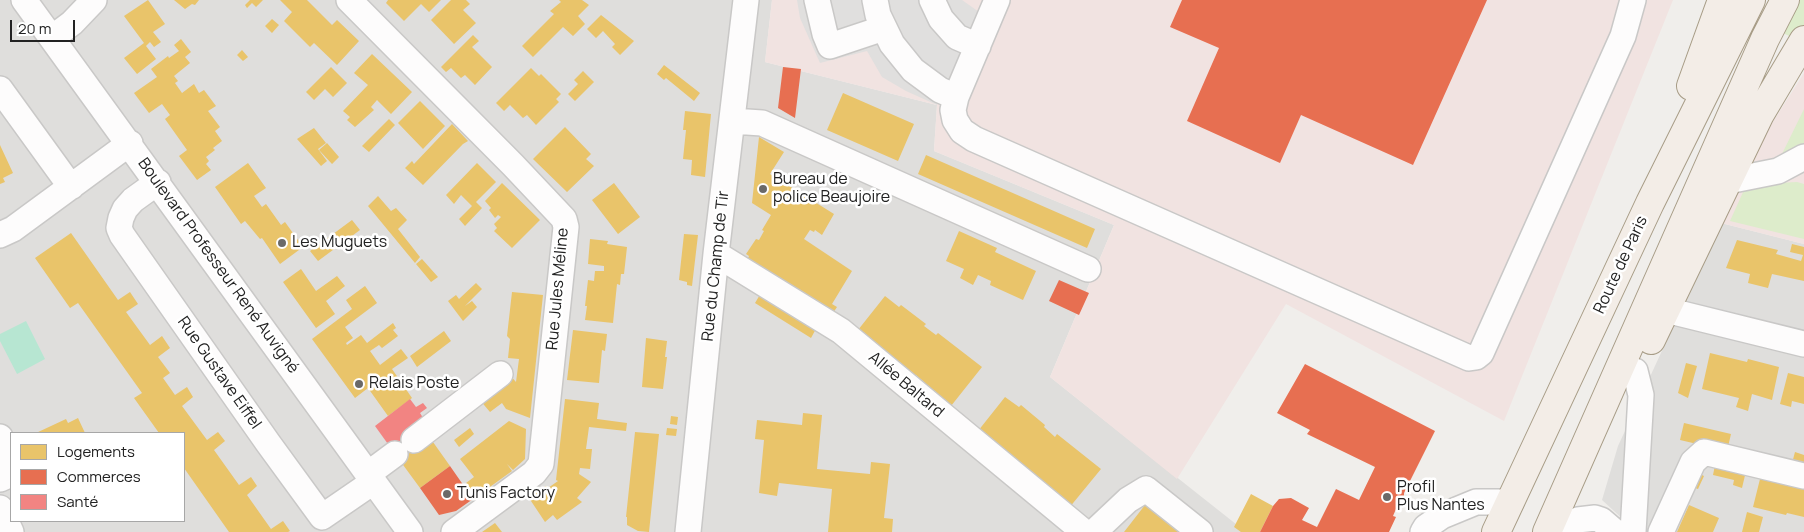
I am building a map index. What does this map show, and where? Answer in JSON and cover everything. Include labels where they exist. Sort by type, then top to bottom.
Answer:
[{"type":"main road","points":[[1650,203],[1722,0]]},
{"type":"main road","name":"Route de Paris","points":[[1496,532],[1650,203],[1751,0]]},
{"type":"main road","points":[[1547,532],[1765,39],[1785,0]]},
{"type":"main road","points":[[1593,426],[1635,371],[1668,307],[1760,114],[1804,40]]},
{"type":"street","name":"Boulevard Professeur René Auvigné","points":[[24,0],[130,143],[410,532]]},
{"type":"street","points":[[52,38],[72,23],[94,0]]},
{"type":"street","name":"Rue Jules Méline","points":[[350,0],[513,165],[564,219],[566,227],[541,464],[534,473],[454,532]]},
{"type":"street","name":"Rue du Champ de Tir","points":[[688,532],[716,254],[746,0]]},
{"type":"street","points":[[817,0],[825,34],[830,46],[884,28]]},
{"type":"street","points":[[875,0],[878,14],[892,44],[913,70],[940,90],[956,97]]},
{"type":"street","points":[[932,0],[941,19],[957,36],[978,46]]},
{"type":"street","points":[[997,0],[956,97],[953,110],[955,120],[962,131],[1469,358],[1476,357],[1481,353],[1623,36],[1633,0]]},
{"type":"street","points":[[0,89],[71,187]]},
{"type":"street","points":[[732,121],[762,123],[1088,269]]},
{"type":"street","points":[[0,235],[13,229],[130,143]]},
{"type":"street","points":[[1728,180],[1778,170],[1804,157]]},
{"type":"street","points":[[1778,170],[1804,176]]},
{"type":"street","name":"Rue Gustave Eiffel","points":[[158,182],[125,209],[119,228],[122,235],[268,443],[322,517],[371,478]]},
{"type":"street","name":"Allée Baltard","points":[[716,254],[841,331],[1084,532]]},
{"type":"street","points":[[1668,307],[1678,313],[1804,344]]},
{"type":"street","points":[[1633,532],[1641,395],[1635,371]]},
{"type":"street","points":[[371,478],[404,447],[500,374]]},
{"type":"street","points":[[0,437],[10,461]]},
{"type":"street","points":[[1661,532],[1693,462],[1704,452],[1804,476]]},
{"type":"street","points":[[1094,532],[1128,500],[1146,489],[1200,532]]},
{"type":"street","points":[[1423,532],[1426,527],[1442,516],[1476,502],[1510,502]]},
{"type":"street","points":[[0,508],[11,532]]},
{"type":"street","points":[[1565,532],[1570,525],[1578,520],[1595,518],[1601,520],[1615,532]]},
{"type":"shaded area","points":[[0,0],[772,0],[765,62],[937,105],[934,151],[1114,225],[1050,377],[1246,532],[0,532]]},
{"type":"shaded area","points":[[772,0],[1673,0],[1504,421],[1286,304],[1177,479],[1050,377],[1114,225],[934,151],[937,105],[765,62]]},
{"type":"shaded area","points":[[797,0],[962,0],[979,12],[937,105],[906,91],[882,77],[867,51],[820,63],[800,18]]},
{"type":"shaded area","points":[[1804,73],[1804,244],[1721,223],[1762,139]]},
{"type":"shaded area","points":[[1721,223],[1804,244],[1804,532],[1637,532],[1602,500],[1618,446]]},
{"type":"green space","points":[[1800,0],[1804,0],[1804,26],[1795,39],[1783,33]]},
{"type":"green space","points":[[1804,109],[1804,146],[1781,156]]},
{"type":"green space","points":[[1797,182],[1804,184],[1804,239],[1730,221],[1744,190],[1777,183]]},
{"type":"green space","points":[[26,321],[45,359],[17,374],[0,341],[0,334]]},
{"type":"building: Logements","points":[[148,0],[165,24],[153,32],[161,42],[154,47],[150,42],[146,46],[156,59],[137,74],[124,58],[144,43],[124,16]]},
{"type":"building: Logements","points":[[174,0],[199,0],[195,5],[192,4],[185,9]]},
{"type":"building: Logements","points":[[250,0],[263,0],[256,7],[252,3],[247,8],[245,5]]},
{"type":"building: Logements","points":[[280,0],[307,0],[332,25],[337,20],[359,41],[337,65],[314,43],[310,47],[284,21],[292,12]]},
{"type":"building: Logements","points":[[388,0],[441,0],[429,12],[421,4],[404,21],[386,3]]},
{"type":"building: Logements","points":[[451,0],[466,0],[470,4],[463,10],[476,23],[454,44],[431,20]]},
{"type":"building: Logements","points":[[559,0],[582,0],[589,5],[578,16],[585,24],[573,36],[563,27],[533,57],[522,46],[554,14],[550,11],[561,2]]},
{"type":"building: Logements","points":[[601,15],[634,41],[620,55],[612,47],[615,44],[603,31],[596,38],[587,29]]},
{"type":"building: Logements","points":[[272,19],[279,25],[272,33],[265,26]]},
{"type":"building: Logements","points":[[473,35],[479,41],[472,47],[492,67],[475,85],[465,75],[461,78],[451,68],[446,72],[441,67]]},
{"type":"building: Logements","points":[[181,39],[191,52],[185,57],[190,63],[174,76],[178,81],[175,83],[182,93],[194,84],[199,93],[204,90],[216,106],[208,111],[220,127],[215,131],[222,141],[206,157],[209,161],[206,164],[211,170],[197,180],[179,156],[187,150],[165,119],[170,115],[162,104],[149,113],[134,93],[157,77],[151,69],[168,56],[169,58],[179,51],[174,45]]},
{"type":"building: Logements","points":[[242,50],[248,57],[243,61],[237,55]]},
{"type":"building: Logements","points":[[372,54],[412,92],[391,114],[377,100],[371,107],[374,110],[355,127],[347,120],[350,117],[343,111],[368,85],[354,73]]},
{"type":"building: Logements","points":[[664,65],[700,93],[694,101],[666,78],[664,80],[657,74]]},
{"type":"building: Logements","points":[[331,67],[347,83],[333,97],[325,89],[314,100],[306,92]]},
{"type":"building: Logements","points":[[531,68],[539,76],[541,74],[561,94],[556,99],[559,102],[536,125],[527,115],[523,118],[510,105],[504,111],[496,103]]},
{"type":"building: Logements","points":[[583,71],[594,82],[575,101],[568,94],[578,84],[574,80]]},
{"type":"building: Logements","points":[[843,93],[914,124],[898,161],[827,130]]},
{"type":"building: Logements","points":[[420,101],[445,126],[423,149],[398,123]]},
{"type":"building: Logements","points":[[685,111],[711,114],[705,177],[691,175],[692,160],[683,159],[686,130],[683,130]]},
{"type":"building: Logements","points":[[389,119],[395,125],[369,152],[362,146]]},
{"type":"building: Logements","points":[[452,124],[468,141],[423,185],[405,168],[412,161],[414,164]]},
{"type":"building: Logements","points":[[565,127],[591,154],[586,159],[594,166],[567,192],[533,159]]},
{"type":"building: Logements","points":[[314,128],[326,143],[318,149],[327,161],[321,166],[297,139]]},
{"type":"building: Logements","points":[[759,137],[784,152],[770,174],[834,214],[822,235],[815,230],[814,232],[810,230],[804,239],[852,271],[832,304],[837,307],[831,316],[746,262],[749,256],[746,254],[756,239],[759,240],[764,231],[762,230],[771,215],[752,203]]},
{"type":"building: Logements","points":[[327,143],[339,157],[332,164],[319,150]]},
{"type":"building: Logements","points":[[0,145],[13,173],[3,178],[5,182],[0,184]]},
{"type":"building: Logements","points":[[926,155],[1095,229],[1087,248],[918,174]]},
{"type":"building: Logements","points":[[248,163],[266,188],[254,196],[262,207],[266,204],[281,225],[285,222],[303,247],[280,264],[262,238],[260,239],[245,221],[241,224],[215,187]]},
{"type":"building: Logements","points":[[477,163],[496,182],[476,202],[482,208],[465,226],[459,219],[472,206],[461,195],[454,204],[446,195]]},
{"type":"building: Logements","points":[[502,183],[540,220],[512,248],[494,231],[497,228],[494,224],[501,217],[498,215],[495,218],[489,210],[491,208],[485,201]]},
{"type":"building: Logements","points":[[614,183],[640,217],[618,234],[592,200]]},
{"type":"building: Logements","points":[[378,196],[391,211],[396,208],[407,220],[398,229],[420,257],[415,263],[368,206]]},
{"type":"building: Logements","points":[[352,220],[360,230],[318,261],[310,251]]},
{"type":"building: Logements","points":[[959,231],[997,248],[995,252],[1036,271],[1023,300],[990,285],[991,281],[978,275],[973,285],[960,278],[964,269],[946,261]]},
{"type":"building: Logements","points":[[71,233],[118,300],[130,292],[138,304],[126,312],[150,345],[162,336],[170,348],[158,357],[170,373],[163,378],[175,395],[187,387],[193,397],[182,406],[207,440],[218,432],[225,441],[214,450],[239,485],[251,477],[257,486],[247,495],[271,529],[283,521],[290,531],[229,532],[185,469],[185,432],[158,432],[134,398],[142,393],[78,303],[70,308],[35,258]]},
{"type":"building: Logements","points":[[684,234],[698,235],[692,286],[687,285],[687,282],[679,280]]},
{"type":"building: Logements","points":[[590,239],[608,241],[607,244],[627,247],[624,274],[621,274],[620,285],[617,284],[613,323],[585,320],[588,280],[594,281],[595,271],[604,271],[604,266],[588,264]]},
{"type":"building: Logements","points":[[1737,240],[1778,250],[1776,254],[1801,261],[1803,255],[1790,252],[1792,244],[1804,247],[1804,281],[1772,274],[1768,288],[1748,283],[1750,274],[1726,268]]},
{"type":"building: Logements","points":[[422,259],[438,277],[431,282],[416,264]]},
{"type":"building: Logements","points":[[301,269],[316,291],[337,276],[345,286],[326,301],[335,314],[316,328],[283,282]]},
{"type":"building: Logements","points":[[476,283],[482,289],[465,306],[472,301],[477,307],[463,321],[448,301],[456,295],[459,299]]},
{"type":"building: Logements","points":[[365,286],[377,303],[345,327],[353,338],[346,343],[347,345],[361,335],[367,343],[393,323],[396,328],[393,330],[398,336],[382,348],[379,345],[370,351],[380,365],[401,349],[408,358],[392,369],[412,398],[388,416],[368,388],[355,398],[312,339],[352,309],[346,300]]},
{"type":"building: Logements","points":[[512,292],[543,295],[530,418],[506,409],[502,403],[490,412],[479,399],[509,374],[516,382],[519,359],[508,358],[510,339],[507,336]]},
{"type":"building: Logements","points":[[761,293],[817,327],[811,338],[755,303]]},
{"type":"building: Logements","points":[[885,296],[899,307],[901,305],[926,324],[924,326],[936,335],[938,333],[982,367],[951,406],[923,385],[925,383],[916,375],[914,378],[901,367],[902,364],[893,358],[891,360],[858,330]]},
{"type":"building: Logements","points":[[573,330],[607,334],[605,351],[602,350],[599,383],[567,380]]},
{"type":"building: Logements","points":[[444,331],[451,341],[417,367],[410,356]]},
{"type":"building: Logements","points":[[646,338],[667,341],[663,389],[642,387]]},
{"type":"building: Logements","points":[[1710,353],[1747,362],[1748,359],[1779,367],[1772,400],[1752,394],[1748,411],[1736,407],[1739,398],[1702,389]]},
{"type":"building: Logements","points":[[1686,363],[1697,366],[1688,398],[1678,393]]},
{"type":"building: Logements","points":[[1788,373],[1804,377],[1804,404],[1792,401],[1791,407],[1780,404]]},
{"type":"building: Logements","points":[[1005,397],[1019,407],[1021,405],[1045,425],[1044,427],[1055,437],[1057,434],[1101,469],[1069,508],[978,431]]},
{"type":"building: Logements","points":[[565,399],[599,403],[597,419],[627,423],[626,431],[589,427],[586,449],[592,449],[590,469],[580,468],[579,474],[591,482],[577,498],[582,502],[557,520],[553,515],[545,522],[529,498],[546,486],[548,488],[558,481],[556,480]]},
{"type":"building: Logements","points":[[803,413],[822,415],[817,469],[870,474],[871,462],[890,464],[884,518],[893,519],[892,532],[828,532],[832,489],[779,483],[777,496],[759,493],[764,440],[755,439],[757,420],[802,425]]},
{"type":"building: Logements","points":[[671,416],[678,417],[677,425],[670,424]]},
{"type":"building: Logements","points":[[78,418],[85,432],[38,432],[66,419],[68,423]]},
{"type":"building: Logements","points":[[509,421],[526,429],[525,459],[513,470],[507,464],[512,471],[476,497],[466,483],[474,477],[460,459]]},
{"type":"building: Logements","points":[[1684,423],[1731,434],[1727,451],[1680,440]]},
{"type":"building: Logements","points":[[470,428],[474,434],[459,447],[454,440]]},
{"type":"building: Logements","points":[[667,428],[677,429],[676,436],[666,435]]},
{"type":"building: Logements","points":[[635,432],[659,434],[649,532],[638,531],[627,525],[626,517]]},
{"type":"building: Logements","points":[[428,435],[450,466],[420,488],[398,458]]},
{"type":"building: Logements","points":[[1795,452],[1804,455],[1804,464],[1791,467]]},
{"type":"building: Logements","points":[[1716,460],[1747,467],[1742,488],[1733,485],[1734,480],[1713,475]]},
{"type":"building: Logements","points":[[1694,471],[1704,476],[1698,489],[1687,485]]},
{"type":"building: Logements","points":[[1762,471],[1804,481],[1804,517],[1787,513],[1786,515],[1753,507]]},
{"type":"building: Logements","points":[[1251,494],[1273,506],[1260,532],[1241,532],[1234,527]]},
{"type":"building: Logements","points":[[1145,505],[1180,532],[1124,532]]},
{"type":"building: Logements","points":[[1689,505],[1719,518],[1713,532],[1677,532]]},
{"type":"building: Logements","points":[[1747,512],[1763,517],[1759,532],[1742,532]]},
{"type":"building: Logements","points":[[495,523],[502,532],[482,532]]},
{"type":"building: Commerces","points":[[1182,0],[1487,0],[1413,165],[1301,115],[1280,163],[1187,121],[1219,48],[1170,27]]},
{"type":"building: Commerces","points":[[783,67],[801,69],[795,118],[778,108]]},
{"type":"building: Commerces","points":[[1059,280],[1089,293],[1079,315],[1049,301]]},
{"type":"building: Commerces","points":[[1305,364],[1435,431],[1404,493],[1404,502],[1396,509],[1393,516],[1396,517],[1389,532],[1260,532],[1273,506],[1279,499],[1291,498],[1309,508],[1302,520],[1317,527],[1336,489],[1359,500],[1375,467],[1307,434],[1310,430],[1277,413]]},
{"type":"building: Commerces","name":"Tunis Factory","points":[[450,466],[473,499],[456,511],[439,515],[420,488]]},
{"type":"building: Santé","points":[[410,399],[416,407],[423,403],[427,408],[420,413],[425,421],[417,444],[398,458],[375,426]]},
{"type":"place","name":"Bureau de police Beaujoire","points":[[763,189]]},
{"type":"place","name":"Les Muguets","points":[[282,243]]},
{"type":"place","name":"Relais Poste","points":[[359,384]]},
{"type":"place","name":"Tunis Factory","points":[[447,494]]},
{"type":"place","name":"Profil Plus Nantes","points":[[1387,497]]}]
